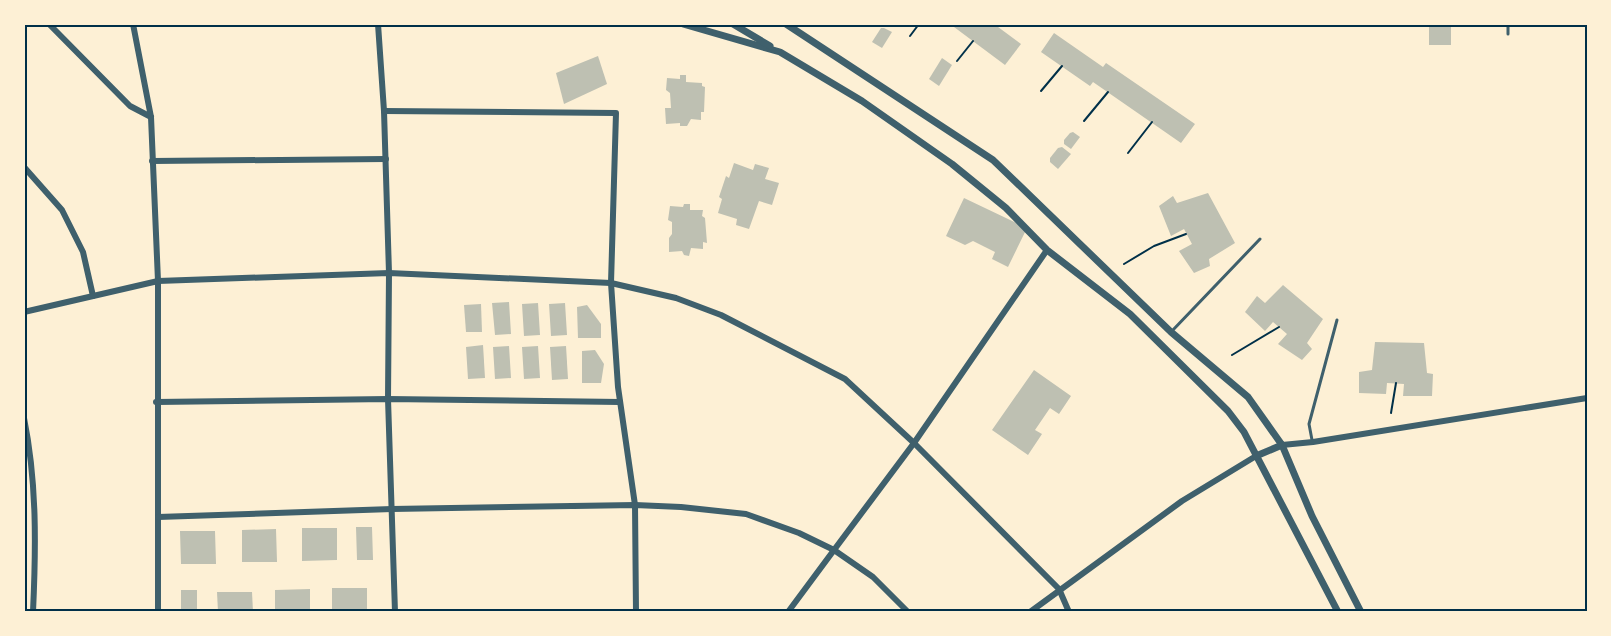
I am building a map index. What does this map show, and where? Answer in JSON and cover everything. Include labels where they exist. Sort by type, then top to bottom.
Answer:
[{"type":"street","points":[[48,24],[130,106],[151,117]]},
{"type":"street","points":[[133,24],[151,117],[158,281],[156,402],[158,612]]},
{"type":"street","points":[[378,24],[386,159],[389,273],[388,399],[395,612]]},
{"type":"street","points":[[683,24],[780,52]]},
{"type":"street","points":[[733,24],[862,101],[952,164],[1006,208],[1047,250],[1130,314],[1228,411],[1244,432],[1338,612]]},
{"type":"street","points":[[786,24],[993,160],[1171,332],[1248,397],[1282,445],[1312,516],[1361,612]]},
{"type":"street","points":[[384,111],[616,113],[611,283],[618,387],[635,505],[636,612]]},
{"type":"street","points":[[152,161],[386,159]]},
{"type":"street","points":[[24,167],[62,210],[83,252],[93,296]]},
{"type":"street","points":[[788,612],[914,443],[1047,250]]},
{"type":"street","points":[[24,312],[158,281],[389,273],[611,283],[676,298],[721,315],[845,379],[914,443],[1059,589],[1070,612]]},
{"type":"street","points":[[156,402],[388,399],[621,402]]},
{"type":"street","points":[[1030,612],[1182,501],[1256,456],[1282,445],[1586,400]]},
{"type":"street","points":[[24,418],[31,449],[36,536],[33,612]]},
{"type":"street","points":[[158,517],[392,509],[635,505],[746,514],[799,533],[834,550],[873,577],[908,612]]},
{"type":"lane","points":[[1508,24],[1508,34]]},
{"type":"lane","points":[[1171,332],[1260,239]]},
{"type":"lane","points":[[1313,442],[1309,424],[1337,320]]},
{"type":"path","points":[[910,36],[919,24]]},
{"type":"path","points":[[957,61],[973,41]]},
{"type":"path","points":[[1041,91],[1062,66]]},
{"type":"path","points":[[1084,121],[1108,92]]},
{"type":"path","points":[[1128,153],[1152,122]]},
{"type":"path","points":[[1124,264],[1154,246],[1186,234]]},
{"type":"path","points":[[1232,355],[1279,327]]},
{"type":"path","points":[[1391,413],[1396,383]]},
{"type":"building","points":[[950,24],[994,24],[1021,44],[1005,65]]},
{"type":"building","points":[[1429,24],[1451,24],[1451,45],[1429,45]]},
{"type":"building","points":[[881,28],[892,32],[882,48],[872,42]]},
{"type":"building","points":[[1054,33],[1103,67],[1106,63],[1195,124],[1181,143],[1093,82],[1090,86],[1041,52]]},
{"type":"building","points":[[598,56],[607,84],[564,104],[556,73]]},
{"type":"building","points":[[942,58],[952,65],[939,86],[929,79]]},
{"type":"building","points":[[680,75],[686,75],[686,82],[702,83],[705,87],[704,112],[701,112],[701,120],[691,119],[687,126],[680,126],[680,123],[666,124],[665,108],[671,108],[670,93],[666,90],[667,78],[680,79]]},
{"type":"building","points":[[1073,132],[1080,137],[1071,149],[1064,144],[1064,140]]},
{"type":"building","points":[[1062,147],[1071,154],[1058,169],[1050,162],[1050,158],[1058,148]]},
{"type":"building","points":[[734,163],[753,170],[755,164],[769,168],[765,179],[779,183],[772,205],[759,201],[749,229],[736,225],[737,219],[718,213],[722,199],[719,197],[726,176],[729,178]]},
{"type":"building","points":[[1208,193],[1235,243],[1209,259],[1210,266],[1194,273],[1179,251],[1192,244],[1184,229],[1171,236],[1159,206],[1173,196],[1177,203]]},
{"type":"building","points":[[964,198],[1027,228],[1008,267],[992,259],[995,252],[973,241],[965,245],[946,236]]},
{"type":"building","points":[[684,204],[690,204],[690,210],[703,210],[702,216],[705,218],[707,243],[703,242],[703,249],[691,248],[689,256],[684,255],[682,251],[669,252],[669,238],[672,234],[672,222],[668,220],[670,206],[683,207]]},
{"type":"building","points":[[1283,285],[1323,319],[1307,343],[1312,349],[1302,360],[1278,344],[1287,334],[1273,322],[1265,331],[1245,312],[1257,296],[1265,303]]},
{"type":"building","points":[[509,302],[511,334],[495,335],[492,303]]},
{"type":"building","points":[[538,303],[540,335],[524,336],[522,304]]},
{"type":"building","points":[[565,303],[567,335],[551,336],[549,304]]},
{"type":"building","points":[[481,304],[482,332],[466,332],[464,305]]},
{"type":"building","points":[[587,305],[601,324],[601,338],[578,338],[577,307]]},
{"type":"building","points":[[1375,342],[1424,343],[1427,373],[1433,374],[1432,396],[1403,396],[1404,384],[1387,383],[1386,394],[1359,393],[1359,372],[1372,370]]},
{"type":"building","points":[[483,345],[485,378],[468,379],[466,347]]},
{"type":"building","points":[[509,346],[511,378],[495,379],[493,347]]},
{"type":"building","points":[[538,346],[540,378],[524,379],[522,347]]},
{"type":"building","points":[[566,346],[568,379],[552,380],[550,347]]},
{"type":"building","points":[[595,350],[604,364],[601,383],[582,383],[582,351]]},
{"type":"building","points":[[1034,370],[1071,396],[1059,414],[1050,408],[1035,430],[1042,434],[1028,455],[992,430]]},
{"type":"building","points":[[356,527],[372,527],[373,560],[357,560]]},
{"type":"building","points":[[302,528],[337,528],[337,560],[302,561]]},
{"type":"building","points":[[276,529],[277,562],[242,562],[242,530]]},
{"type":"building","points":[[180,531],[215,531],[216,564],[181,564]]},
{"type":"building","points":[[332,588],[367,588],[367,612],[332,612]]},
{"type":"building","points":[[310,589],[310,612],[275,612],[275,590]]},
{"type":"building","points":[[181,590],[197,590],[197,612],[181,612]]},
{"type":"building","points":[[217,592],[252,592],[253,612],[218,612]]}]
